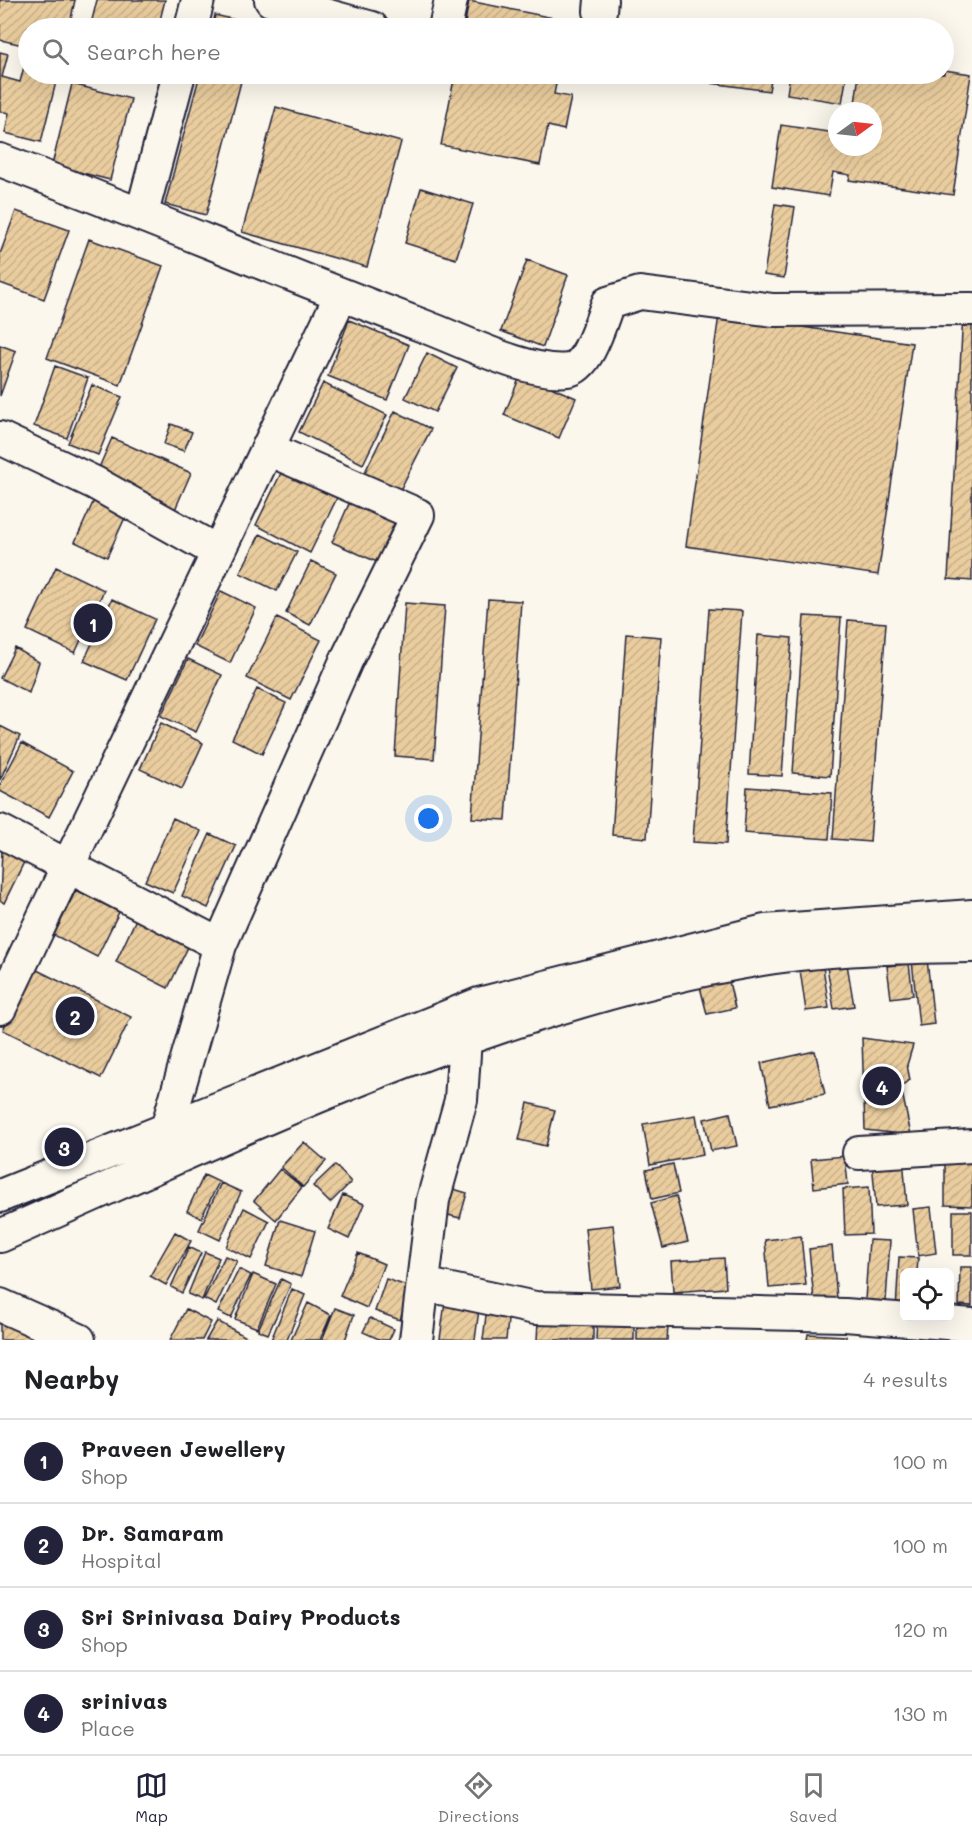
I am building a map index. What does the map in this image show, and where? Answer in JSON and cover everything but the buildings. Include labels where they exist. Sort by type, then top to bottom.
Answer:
[{"type":"street","points":[[194,18],[198,0]]},
{"type":"street","points":[[271,0],[336,18]]},
{"type":"street","points":[[447,18],[451,0]]},
{"type":"street","points":[[142,213],[176,84]]},
{"type":"street","points":[[0,160],[142,213],[341,295],[530,366],[570,370],[585,360],[608,303],[640,293],[773,310],[972,309]]},
{"type":"street","points":[[0,1008],[341,295]]},
{"type":"street","points":[[0,438],[95,483],[218,552]]},
{"type":"street","points":[[165,1164],[166,1132],[220,945],[346,661],[418,514],[268,449]]},
{"type":"street","points":[[0,831],[220,945]]},
{"type":"street","points":[[0,1196],[166,1132],[479,1004],[765,931],[972,916]]},
{"type":"street","points":[[0,1236],[465,1038],[643,985],[763,959],[891,947],[972,946]]},
{"type":"street","points":[[416,1340],[433,1200],[461,1100],[465,1038]]},
{"type":"street","points":[[859,1153],[972,1146]]},
{"type":"street","points":[[423,1284],[535,1308],[845,1315],[972,1325]]},
{"type":"street","points":[[0,1305],[79,1340]]},
{"type":"place","name":"Praveen Jewellery","points":[[93,623]]},
{"type":"place","name":"Dr. Samaram","points":[[75,1016]]},
{"type":"place","name":"srinivas","points":[[882,1086]]},
{"type":"place","name":"Sri Srinivasa Dairy Products","points":[[64,1147]]}]
